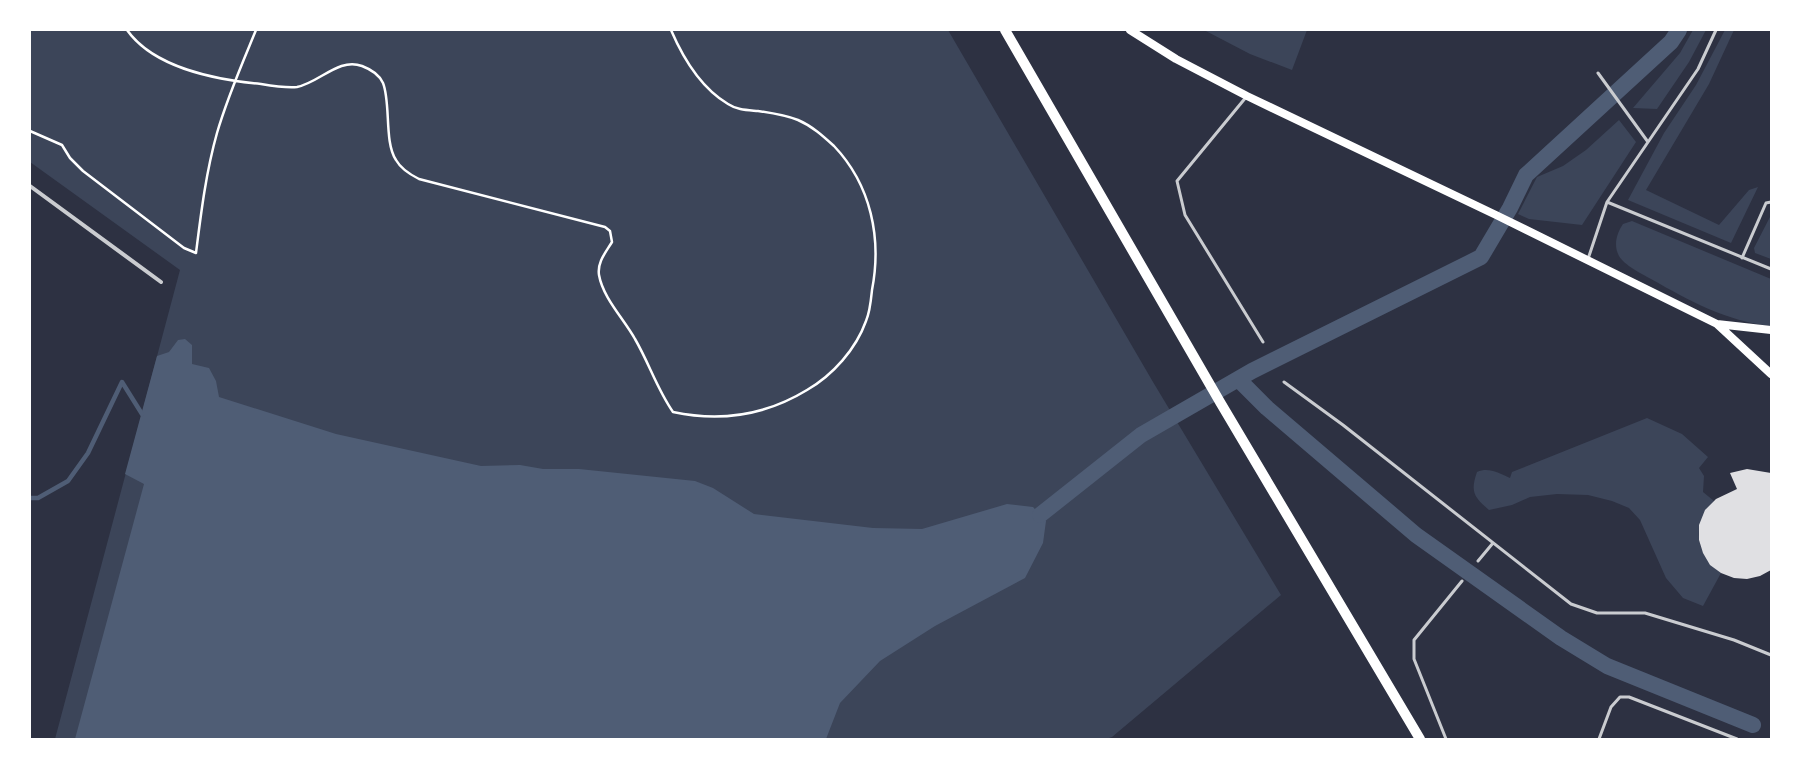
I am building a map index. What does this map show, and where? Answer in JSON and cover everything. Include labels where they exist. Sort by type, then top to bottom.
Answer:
[{"type":"main road","points":[[1005,30],[1210,385],[1420,739]]},
{"type":"main road","points":[[1130,30],[1176,59],[1247,96],[1515,224],[1717,324],[1771,374]]},
{"type":"main road","points":[[1717,324],[1771,330]]},
{"type":"street","points":[[30,186],[161,282]]},
{"type":"lane","points":[[1588,260],[1607,202],[1698,69],[1716,30]]},
{"type":"lane","points":[[1598,73],[1648,142]]},
{"type":"lane","points":[[1247,96],[1177,181],[1185,215],[1263,342]]},
{"type":"lane","points":[[1607,202],[1771,269]]},
{"type":"lane","points":[[1742,258],[1766,203],[1771,202]]},
{"type":"lane","points":[[1284,382],[1343,425],[1571,604],[1597,613],[1645,612],[1734,640],[1771,655]]},
{"type":"lane","points":[[1478,561],[1493,543]]},
{"type":"lane","points":[[1446,739],[1414,659],[1414,640],[1462,581]]},
{"type":"lane","points":[[1599,739],[1611,707],[1620,697],[1630,697],[1737,739]]},
{"type":"path","points":[[127,30],[132,37],[149,52],[171,63],[235,82],[287,87],[298,86],[349,64],[360,65],[374,72],[383,82],[391,146],[396,160],[407,172],[419,179],[605,227],[610,231],[612,242],[600,263],[599,274],[602,287],[636,339],[664,399],[673,412],[692,416],[745,414],[783,403],[813,387],[828,377],[849,351],[866,321],[874,283],[876,247],[872,215],[862,184],[853,169],[830,143],[816,130],[799,121],[780,114],[736,109],[726,104],[716,96],[695,73],[679,48],[671,30]]},
{"type":"path","points":[[30,131],[62,145],[70,158],[83,170],[184,248],[196,253],[205,187],[217,132],[256,30]]},
{"type":"shaded area","points":[[30,30],[948,30],[1153,382],[1281,595],[1112,737],[1106,739],[55,739],[180,270],[30,162]]},
{"type":"shaded area","points":[[1204,30],[1307,30],[1292,70],[1250,54]]},
{"type":"shaded area","points":[[1693,30],[1706,30],[1689,62],[1657,109],[1633,108],[1680,53]]},
{"type":"shaded area","points":[[1725,30],[1734,30],[1709,84],[1646,190],[1719,225],[1749,190],[1758,187],[1731,243],[1628,200],[1664,133],[1696,85]]},
{"type":"shaded area","points":[[1619,120],[1636,142],[1582,225],[1529,219],[1518,214],[1537,177],[1563,166],[1586,150]]},
{"type":"shaded area","points":[[1771,215],[1771,259],[1755,253],[1754,248]]},
{"type":"shaded area","points":[[1632,221],[1771,279],[1771,326],[1739,320],[1709,309],[1680,295],[1629,266],[1619,256],[1616,243],[1619,231],[1623,224]]},
{"type":"shaded area","points":[[185,339],[192,345],[192,364],[209,368],[216,381],[219,397],[336,434],[481,466],[520,465],[543,469],[579,469],[695,481],[713,488],[754,514],[873,528],[922,529],[1007,504],[1033,507],[1046,521],[1043,543],[1025,578],[935,626],[880,661],[840,703],[826,739],[75,739],[144,484],[125,474],[157,356],[169,352],[178,340]]},
{"type":"shaded area","points":[[1647,418],[1682,434],[1708,457],[1699,468],[1704,476],[1703,492],[1714,501],[1702,520],[1699,529],[1699,538],[1701,548],[1706,556],[1712,565],[1721,573],[1703,606],[1683,598],[1666,578],[1640,520],[1629,508],[1612,501],[1588,495],[1557,494],[1530,497],[1512,505],[1489,510],[1475,494],[1474,485],[1477,472],[1490,470],[1510,478],[1512,472]]},
{"type":"building","points":[[1747,469],[1771,473],[1771,570],[1760,576],[1747,579],[1734,578],[1721,573],[1710,565],[1703,553],[1699,540],[1699,525],[1705,510],[1716,499],[1737,489],[1730,473]]},
{"type":"waterway","points":[[1040,515],[1141,435],[1252,371],[1481,257],[1510,208],[1526,175],[1671,42],[1679,30]]},
{"type":"waterway","points":[[1238,379],[1267,408],[1416,535],[1561,638],[1607,666],[1753,725]]},
{"type":"waterway","points":[[30,498],[38,498],[68,481],[88,453],[122,382],[142,414]]}]
